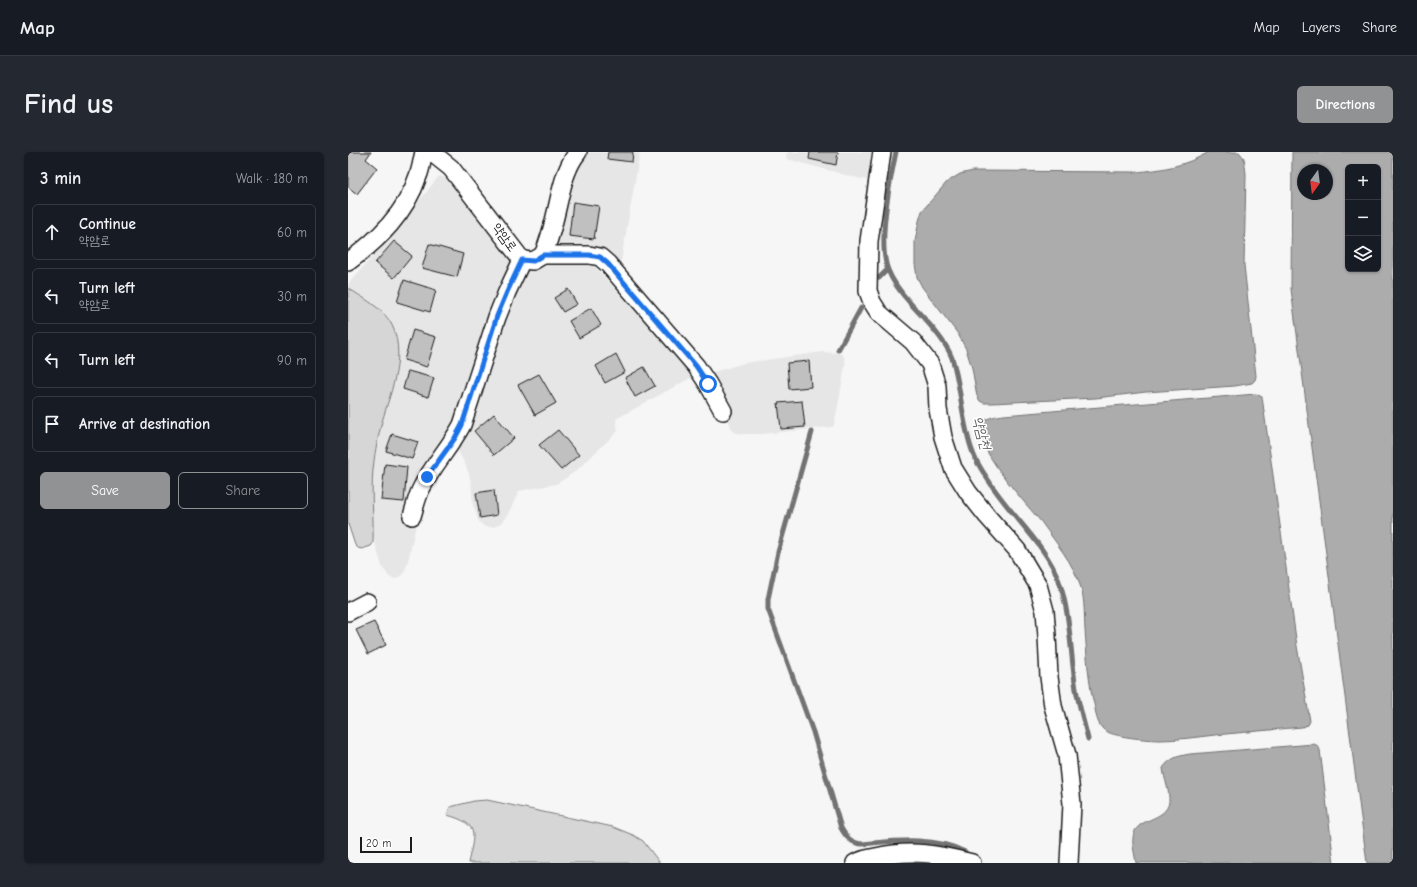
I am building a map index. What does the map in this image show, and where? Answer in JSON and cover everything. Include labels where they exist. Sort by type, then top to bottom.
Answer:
[{"type":"street","points":[[348,262],[379,237],[398,215],[418,176],[424,152]]},
{"type":"street","name":"약암로","points":[[431,152],[451,168],[522,260],[533,261],[543,255],[589,255],[600,257],[608,264],[696,366],[708,384],[722,411]]},
{"type":"street","points":[[543,255],[549,241],[569,166],[578,152]]},
{"type":"street","points":[[882,152],[869,241],[868,291],[872,302],[879,313],[913,342],[930,364],[937,386],[938,409],[943,437],[953,468],[968,492],[986,516],[1017,550],[1038,585],[1045,611],[1049,677],[1053,706],[1067,755],[1071,797],[1069,863]]},
{"type":"street","points":[[412,516],[421,489],[427,477],[455,438],[462,425],[497,316],[522,260]]},
{"type":"street","points":[[348,612],[367,602]]},
{"type":"street","points":[[855,863],[861,860],[890,854],[920,852],[972,863]]},
{"type":"shaded area","points":[[586,152],[640,152],[620,267],[606,252],[597,248],[572,249],[554,246],[570,179]]},
{"type":"shaded area","points":[[788,152],[876,152],[871,181],[787,159],[786,156]]},
{"type":"shaded area","points":[[439,176],[446,178],[513,262],[534,268],[557,261],[585,262],[594,266],[666,343],[692,377],[616,419],[618,431],[576,471],[566,478],[556,484],[519,491],[508,514],[502,522],[494,527],[485,527],[479,522],[473,505],[471,481],[466,466],[458,451],[435,480],[420,507],[407,565],[403,574],[396,579],[389,577],[382,566],[373,536],[372,475],[379,434],[396,370],[398,350],[395,332],[379,310],[348,288],[348,284],[396,230]]},
{"type":"shaded area","points":[[348,288],[376,307],[388,318],[395,333],[398,358],[393,384],[375,451],[372,481],[373,543],[371,546],[362,549],[355,545],[348,524]]},
{"type":"shaded area","points":[[823,352],[839,353],[843,355],[845,359],[838,406],[834,425],[832,427],[762,434],[741,434],[733,432],[710,373],[744,363]]},
{"type":"shaded area","points":[[487,800],[613,827],[633,835],[643,841],[660,863],[468,863],[473,838],[470,827],[458,818],[447,815],[450,807],[474,801]]},
{"type":"water","points":[[1209,152],[1239,152],[1244,158],[1246,174],[1244,265],[1256,376],[1255,380],[1252,383],[1235,386],[1146,392],[1096,398],[992,403],[984,403],[980,401],[977,396],[972,368],[966,349],[958,334],[922,287],[917,277],[915,264],[915,241],[922,211],[947,182],[960,174],[973,171],[1145,171],[1182,164]]},
{"type":"water","points":[[1292,152],[1393,152],[1393,863],[1367,863],[1291,289]]},
{"type":"water","points":[[1256,394],[1262,397],[1297,646],[1310,721],[1308,725],[1302,727],[1174,740],[1140,739],[1115,735],[1102,728],[1097,717],[1088,669],[1083,598],[1078,579],[1059,546],[991,459],[980,432],[982,423],[989,418],[1004,415]]},
{"type":"water","points":[[1314,744],[1318,746],[1320,750],[1334,863],[1136,863],[1133,844],[1135,831],[1139,826],[1157,817],[1167,808],[1169,798],[1163,768],[1171,760],[1190,754]]},
{"type":"building","points":[[348,152],[371,152],[366,159],[377,168],[357,194],[348,187]]},
{"type":"building","points":[[608,152],[633,152],[632,162],[607,159]]},
{"type":"building","points":[[810,152],[838,152],[836,165],[809,159]]},
{"type":"building","points":[[573,202],[599,206],[594,239],[569,236]]},
{"type":"building","points":[[394,241],[412,256],[394,278],[375,263]]},
{"type":"building","points":[[429,244],[463,254],[457,277],[422,268]]},
{"type":"building","points":[[404,280],[436,290],[430,312],[397,302]]},
{"type":"building","points":[[568,289],[577,304],[563,312],[554,298]]},
{"type":"building","points":[[591,308],[601,325],[579,338],[569,321]]},
{"type":"building","points":[[413,330],[436,337],[427,367],[404,360]]},
{"type":"building","points":[[616,354],[625,372],[605,383],[596,366]]},
{"type":"building","points":[[809,361],[811,387],[789,389],[787,363]]},
{"type":"building","points":[[644,367],[655,386],[635,397],[625,378]]},
{"type":"building","points":[[408,371],[434,378],[428,397],[403,389]]},
{"type":"building","points":[[539,374],[556,403],[535,415],[518,385]]},
{"type":"building","points":[[802,401],[805,427],[781,429],[778,403]]},
{"type":"building","points":[[494,414],[514,438],[494,455],[474,431]]},
{"type":"building","points":[[558,430],[579,455],[561,470],[539,445]]},
{"type":"building","points":[[392,434],[418,442],[412,459],[386,451]]},
{"type":"building","points":[[385,464],[407,467],[404,502],[381,500]]},
{"type":"building","points":[[494,490],[497,515],[480,518],[476,493]]},
{"type":"building","points":[[374,622],[386,645],[368,654],[356,630]]},
{"type":"waterway","name":"약암천","points":[[896,152],[884,228],[885,258],[888,270],[901,292],[934,330],[949,351],[958,382],[966,429],[974,456],[997,493],[1045,554],[1059,581],[1066,607],[1076,689],[1088,739]]},
{"type":"waterway","points":[[879,278],[887,270]]},
{"type":"waterway","points":[[838,350],[861,308]]},
{"type":"waterway","points":[[812,432],[778,552],[768,599],[768,609],[813,732],[841,828],[849,839],[862,844],[901,841],[928,842],[953,847],[965,852]]},
{"type":"route","points":[[427,477],[455,438],[462,425],[497,316],[522,260],[533,261],[543,255],[589,255],[600,257],[608,264],[696,366],[708,384]]}]
